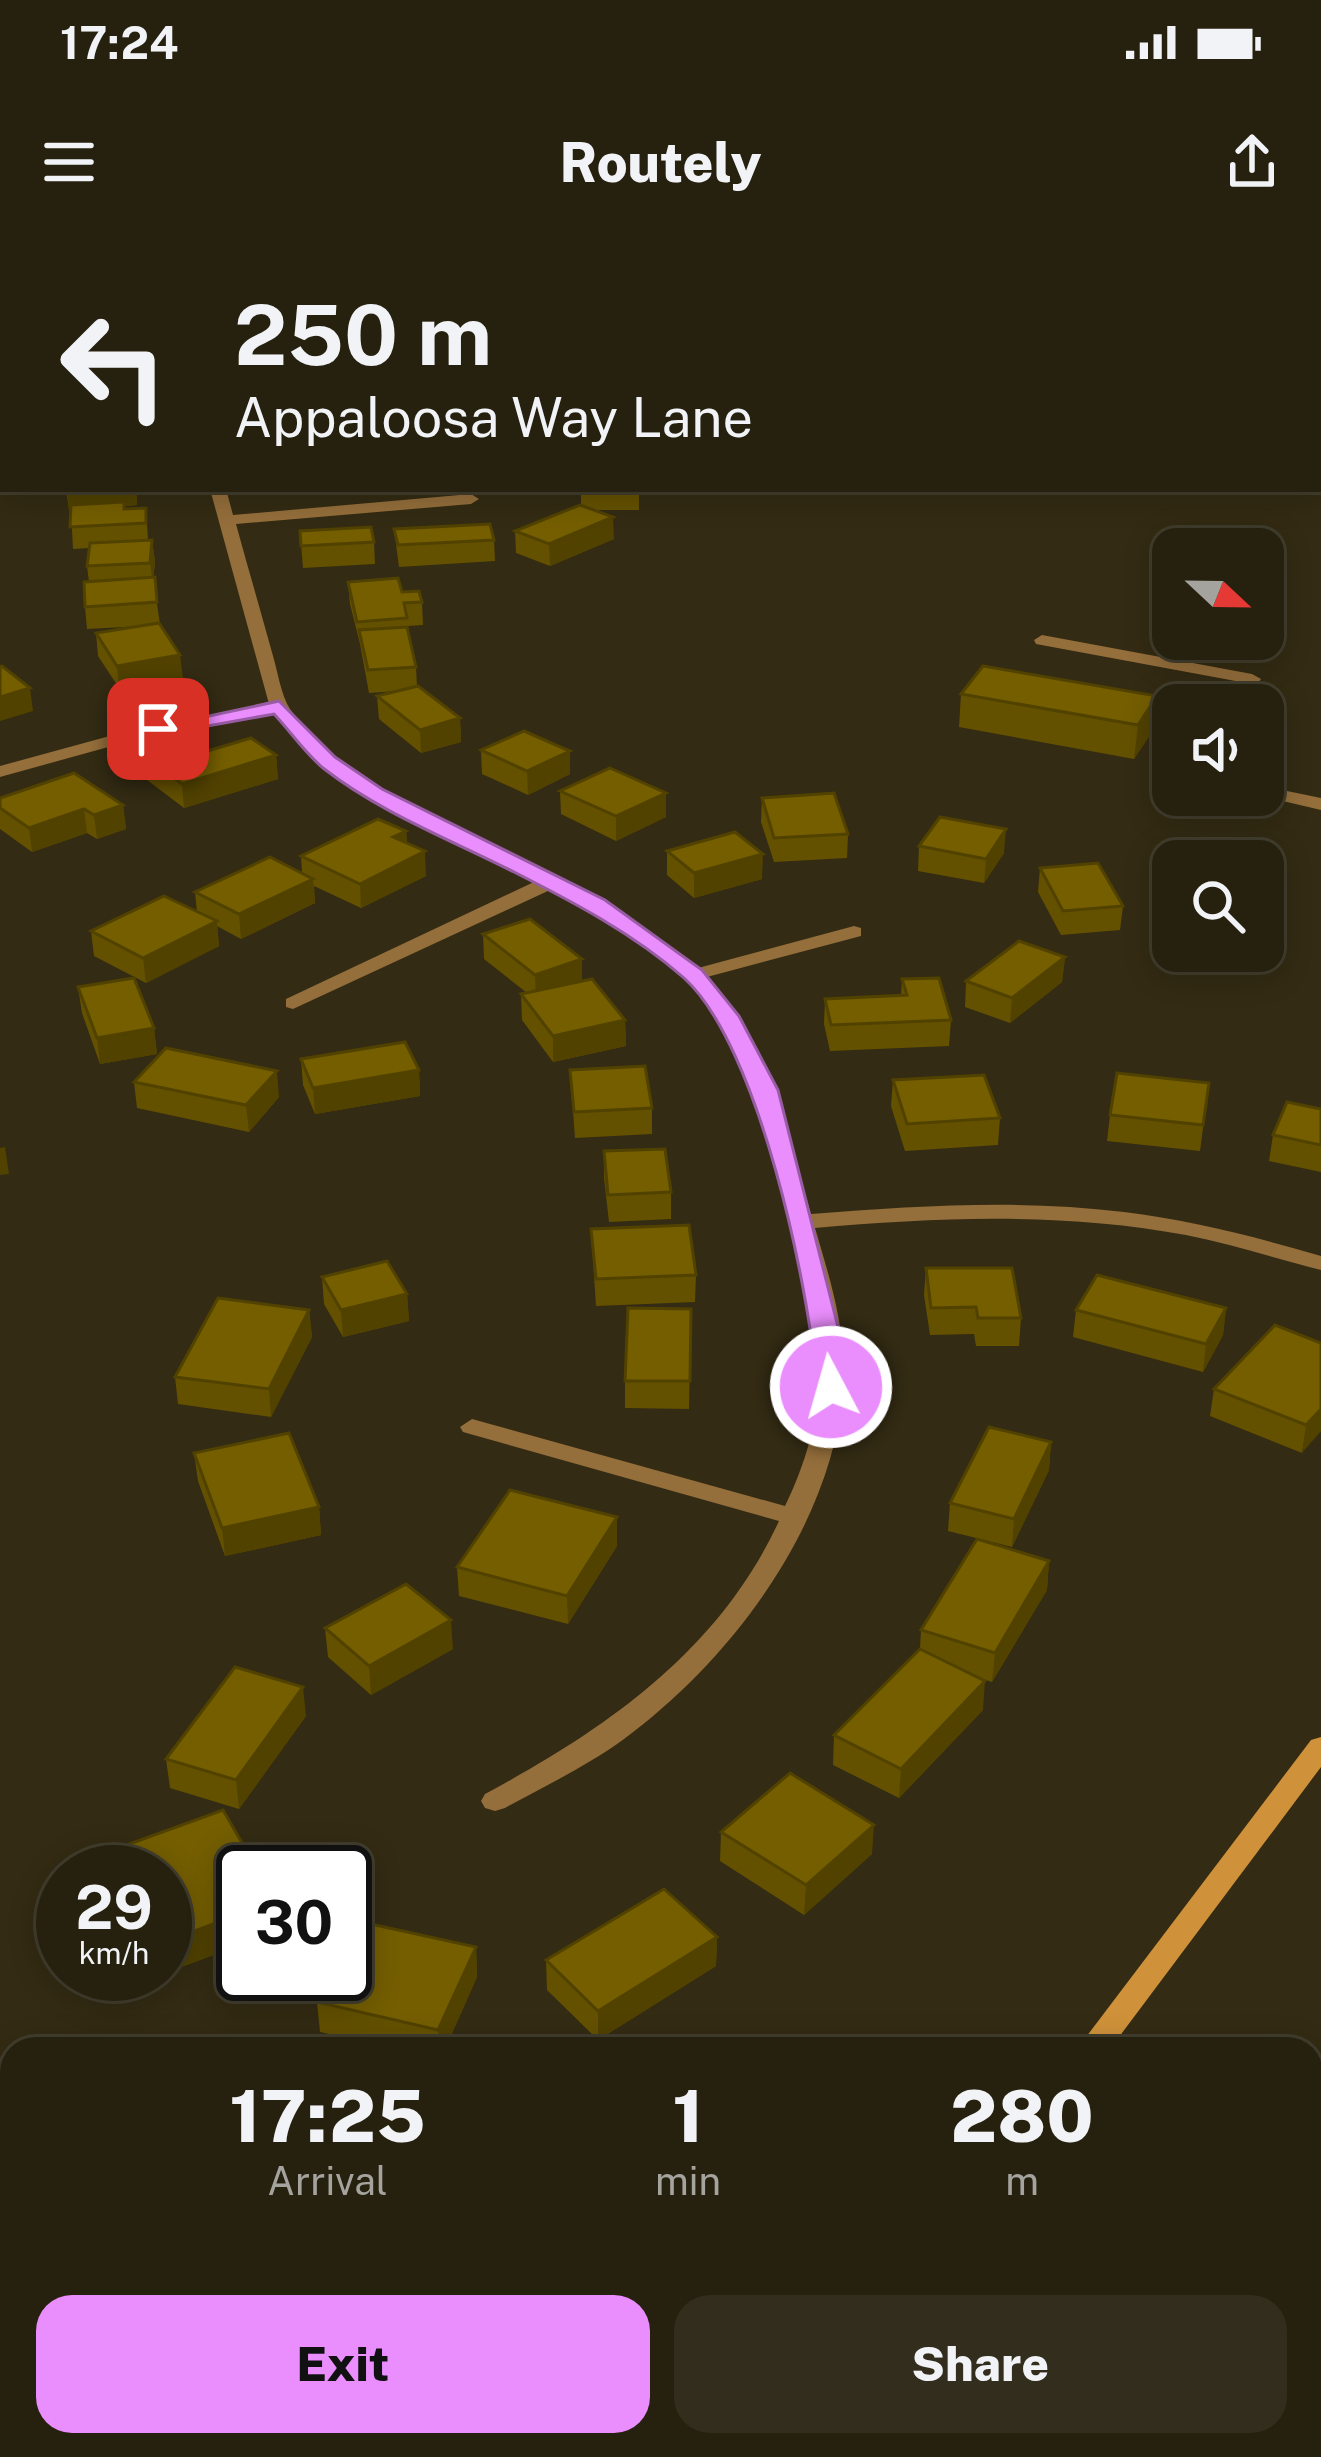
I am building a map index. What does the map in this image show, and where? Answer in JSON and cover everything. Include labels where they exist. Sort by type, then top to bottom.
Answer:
[{"type":"main road","points":[[1102,2037],[1321,1747]]},
{"type":"street","points":[[219,492],[279,707],[328,761],[374,793],[597,905],[694,975],[751,1055],[801,1222],[829,1346],[831,1387],[822,1446],[794,1517],[739,1605],[695,1659],[625,1723],[494,1801]]},
{"type":"street","points":[[225,520],[471,499]]},
{"type":"street","points":[[1042,640],[1252,679],[1248,684]]},
{"type":"street","points":[[0,772],[128,736],[279,707]]},
{"type":"street","points":[[1284,796],[1321,804]]},
{"type":"street","points":[[293,1003],[550,882]]},
{"type":"street","points":[[694,975],[854,932]]},
{"type":"street","points":[[801,1222],[979,1208],[1049,1210],[1168,1223],[1321,1264]]},
{"type":"street","points":[[472,1427],[794,1517]]},
{"type":"building","points":[[124,502],[124,509],[146,508],[146,523],[70,527],[71,505]]},
{"type":"building","points":[[580,505],[613,517],[549,544],[515,531]]},
{"type":"building","points":[[490,524],[494,540],[398,545],[394,529]]},
{"type":"building","points":[[371,527],[374,542],[301,546],[300,531]]},
{"type":"building","points":[[152,540],[150,563],[87,566],[90,543]]},
{"type":"building","points":[[155,577],[157,602],[85,607],[84,582]]},
{"type":"building","points":[[398,578],[402,592],[419,591],[422,602],[404,603],[407,618],[357,622],[348,582]]},
{"type":"building","points":[[159,623],[180,655],[117,666],[96,633]]},
{"type":"building","points":[[407,627],[416,667],[368,670],[359,630]]},
{"type":"building","points":[[2,666],[30,688],[0,697]]},
{"type":"building","points":[[983,666],[1152,695],[1152,704],[1138,725],[961,694]]},
{"type":"building","points":[[418,686],[460,718],[420,730],[377,696]]},
{"type":"building","points":[[524,731],[570,751],[527,771],[481,750]]},
{"type":"building","points":[[251,738],[276,755],[182,784],[145,756],[171,748],[184,758]]},
{"type":"building","points":[[610,768],[666,793],[616,816],[560,791]]},
{"type":"building","points":[[74,773],[123,805],[94,815],[84,809],[29,828],[0,808],[0,798]]},
{"type":"building","points":[[834,793],[848,834],[774,838],[762,798]]},
{"type":"building","points":[[940,817],[1006,829],[986,859],[919,846]]},
{"type":"building","points":[[378,819],[406,831],[393,837],[425,851],[360,884],[301,856]]},
{"type":"building","points":[[735,832],[763,854],[694,873],[667,851]]},
{"type":"building","points":[[270,857],[313,879],[239,914],[195,892]]},
{"type":"building","points":[[1098,863],[1123,906],[1063,911],[1040,868]]},
{"type":"building","points":[[164,896],[217,921],[143,958],[91,931]]},
{"type":"building","points":[[530,919],[582,959],[535,975],[483,934]]},
{"type":"building","points":[[1019,941],[1065,957],[1012,998],[966,981]]},
{"type":"building","points":[[134,978],[154,1028],[97,1038],[78,987]]},
{"type":"building","points":[[939,978],[951,1020],[831,1025],[825,999],[907,995],[902,979]]},
{"type":"building","points":[[592,979],[625,1020],[553,1036],[521,994]]},
{"type":"building","points":[[405,1042],[419,1070],[313,1088],[301,1059]]},
{"type":"building","points":[[166,1048],[277,1071],[246,1105],[134,1082]]},
{"type":"building","points":[[645,1066],[652,1108],[574,1112],[570,1070]]},
{"type":"building","points":[[1117,1073],[1209,1083],[1203,1125],[1110,1115]]},
{"type":"building","points":[[984,1075],[1000,1118],[907,1124],[893,1080]]},
{"type":"building","points":[[1287,1102],[1321,1109],[1321,1145],[1273,1135]]},
{"type":"building","points":[[665,1149],[671,1192],[608,1195],[604,1151]]},
{"type":"building","points":[[689,1225],[696,1275],[596,1279],[591,1229]]},
{"type":"building","points":[[387,1261],[407,1294],[341,1310],[322,1277]]},
{"type":"building","points":[[926,1268],[1012,1268],[1021,1318],[978,1318],[976,1307],[931,1308]]},
{"type":"building","points":[[1097,1275],[1226,1308],[1206,1344],[1076,1310]]},
{"type":"building","points":[[218,1298],[309,1310],[269,1389],[175,1377]]},
{"type":"building","points":[[628,1308],[691,1309],[690,1381],[625,1381]]},
{"type":"building","points":[[1275,1325],[1321,1343],[1321,1409],[1306,1425],[1214,1389]]},
{"type":"building","points":[[989,1427],[1051,1442],[1014,1519],[950,1503]]},
{"type":"building","points":[[289,1433],[319,1507],[222,1528],[194,1453]]},
{"type":"building","points":[[510,1490],[617,1517],[567,1596],[457,1567]]},
{"type":"building","points":[[977,1539],[1049,1561],[995,1653],[921,1630]]},
{"type":"building","points":[[406,1584],[451,1620],[369,1666],[325,1628]]},
{"type":"building","points":[[920,1649],[985,1681],[901,1769],[834,1735]]},
{"type":"building","points":[[235,1667],[303,1687],[236,1780],[166,1759]]},
{"type":"building","points":[[790,1773],[874,1825],[806,1885],[721,1832]]},
{"type":"building","points":[[223,1810],[243,1845],[216,1845],[216,1923],[192,1932],[192,1845],[126,1845]]},
{"type":"building","points":[[664,1889],[717,1937],[598,2011],[546,1960]]},
{"type":"building","points":[[372,1924],[476,1947],[438,2030],[317,2002],[372,2001]]},
{"type":"route","points":[[158,729],[279,707],[301,737],[374,793],[597,905],[667,951],[694,975],[727,1016],[766,1090],[829,1346],[831,1387]]}]
